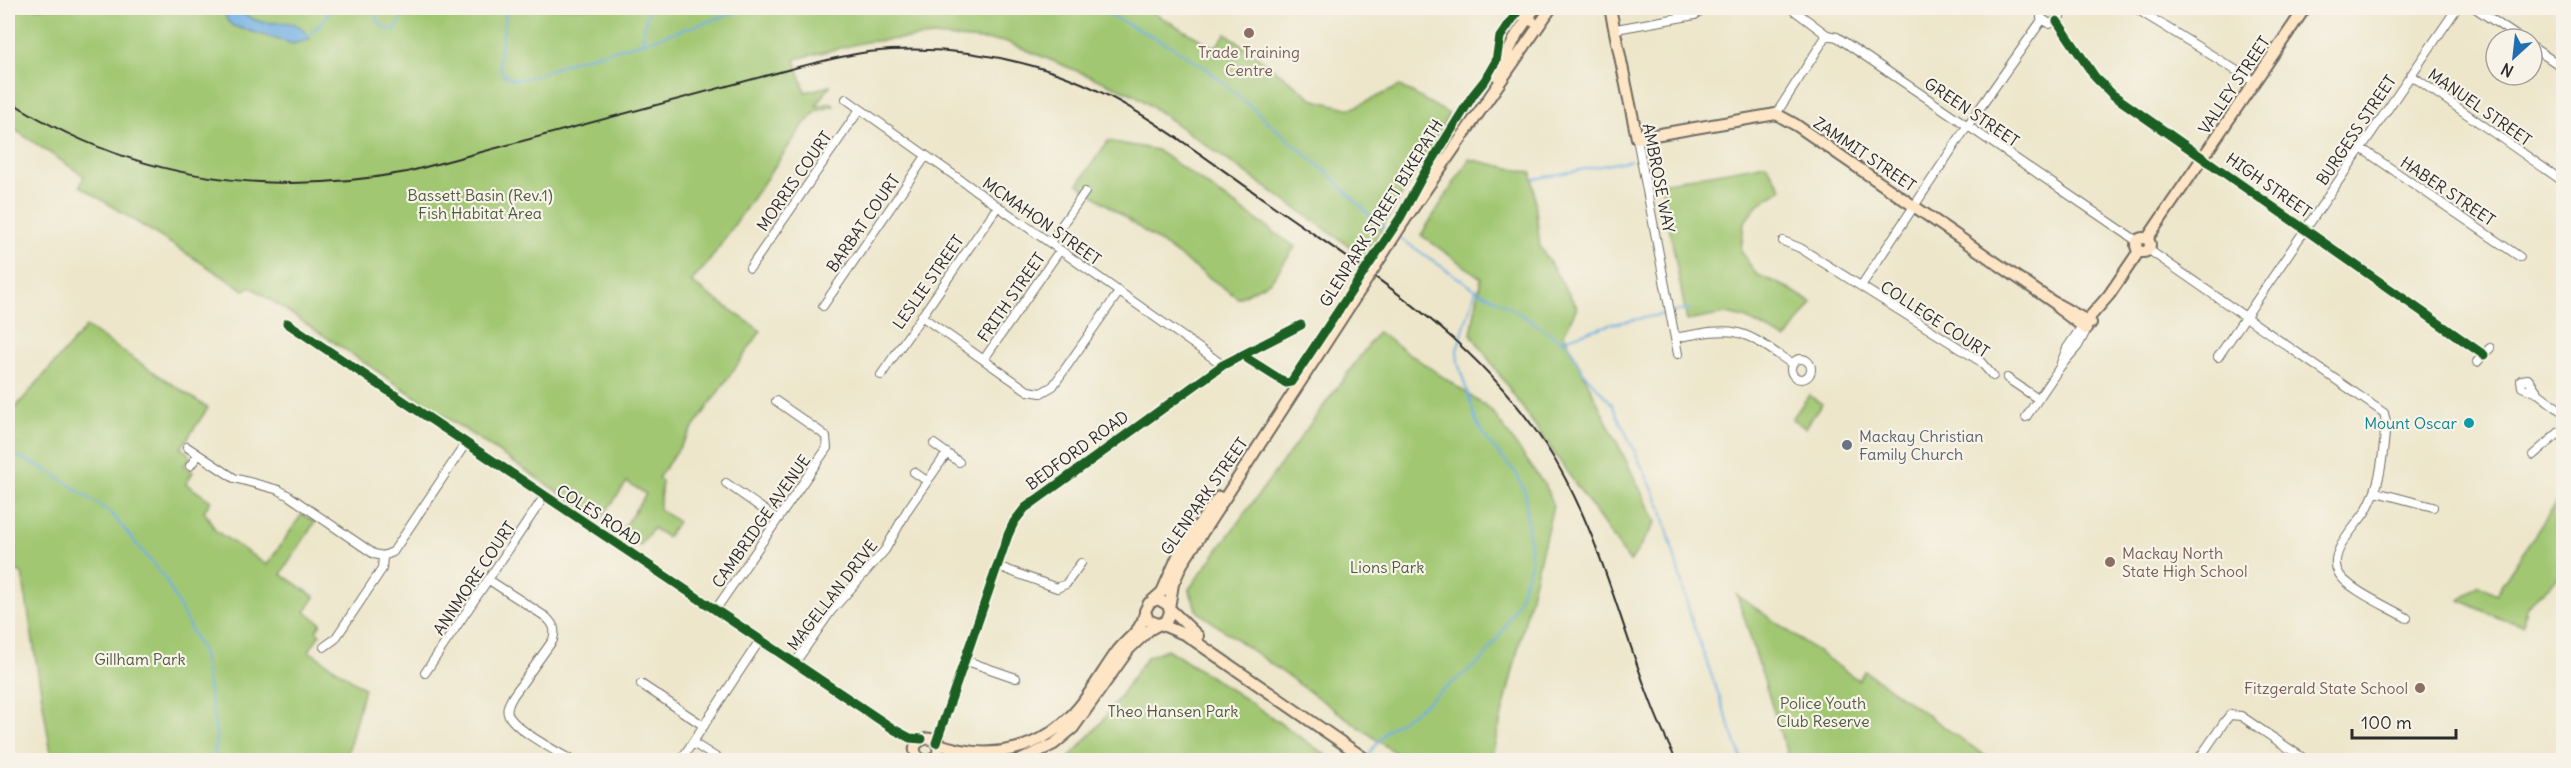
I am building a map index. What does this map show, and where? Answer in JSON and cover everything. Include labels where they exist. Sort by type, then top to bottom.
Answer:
[{"type":"street","points":[[1512,8],[1539,26]]},
{"type":"street","name":"GLENPARK STREET","points":[[1487,98],[1513,43],[1534,8]]},
{"type":"street","name":"GLENPARK STREET","points":[[1169,608],[1170,596],[1179,570],[1262,439],[1404,221],[1551,8]]},
{"type":"street","name":"AMBROSE WAY","points":[[1612,8],[1678,354]]},
{"type":"street","points":[[1616,26],[1695,15],[1706,8]]},
{"type":"street","name":"GREEN STREET","points":[[1791,8],[1827,35],[1837,37],[2143,245],[2384,413],[2386,422],[2376,492]]},
{"type":"street","points":[[2041,8],[2042,20],[2050,24],[2057,21],[2061,13],[2060,8]]},
{"type":"street","points":[[2135,8],[2255,82]]},
{"type":"street","name":"VALLEY STREET","points":[[2026,417],[2060,367],[2067,348],[2100,314],[2109,294],[2305,8]]},
{"type":"street","name":"BURGESS STREET","points":[[2217,357],[2457,8]]},
{"type":"street","points":[[2475,8],[2503,27]]},
{"type":"street","points":[[1860,286],[2042,20]]},
{"type":"street","name":"HIGH STREET","points":[[2057,21],[2103,86],[2305,228],[2487,351],[2478,362]]},
{"type":"street","points":[[1637,138],[1776,114],[1827,35]]},
{"type":"street","points":[[2544,54],[2564,68]]},
{"type":"street","name":"MANUEL STREET","points":[[2411,75],[2564,182]]},
{"type":"street","name":"MCMAHON STREET","points":[[846,99],[1223,365]]},
{"type":"street","name":"MORRIS COURT","points":[[750,268],[860,110]]},
{"type":"street","name":"ZAMMIT STREET","points":[[1776,114],[1796,125],[2053,302],[2066,316],[2087,325]]},
{"type":"street","name":"HABER STREET","points":[[2361,148],[2520,257]]},
{"type":"street","name":"BARBAT COURT","points":[[823,306],[926,156]]},
{"type":"street","points":[[1050,243],[1085,192]]},
{"type":"street","name":"LESLIE STREET","points":[[881,375],[998,206]]},
{"type":"street","name":"COLLEGE COURT","points":[[1783,241],[1798,247],[1980,361],[1993,376]]},
{"type":"street","name":"FRITH STREET","points":[[984,359],[1060,250]]},
{"type":"street","points":[[921,316],[1028,391],[1046,392],[1053,386],[1119,292]]},
{"type":"street","name":"COLES ROAD","points":[[286,323],[895,730],[910,738],[922,739]]},
{"type":"street","name":"BEDFORD ROAD","points":[[936,743],[942,720],[1014,522],[1032,501],[1223,365],[1301,325]]},
{"type":"street","points":[[1675,338],[1720,330],[1736,331],[1754,338],[1792,364]]},
{"type":"street","points":[[2007,378],[2038,399]]},
{"type":"street","points":[[2539,394],[2564,413]]},
{"type":"street","name":"CAMBRIDGE AVENUE","points":[[716,609],[825,452],[827,442],[822,433],[776,400]]},
{"type":"street","points":[[2533,455],[2564,428]]},
{"type":"street","name":"GLENPARK STREET","points":[[1153,600],[1163,590],[1181,549],[1262,439]]},
{"type":"street","points":[[187,447],[234,478],[279,490],[374,554],[383,556],[393,552],[466,443]]},
{"type":"street","points":[[934,444],[959,462]]},
{"type":"street","name":"MAGELLAN DRIVE","points":[[795,663],[831,611],[885,550],[904,514],[947,453]]},
{"type":"street","points":[[190,466],[198,455]]},
{"type":"street","points":[[914,472],[927,481]]},
{"type":"street","points":[[726,483],[777,519]]},
{"type":"street","points":[[2407,618],[2349,584],[2338,573],[2335,564],[2340,549],[2376,492],[2433,507]]},
{"type":"street","name":"ANNMORE COURT","points":[[425,673],[544,497]]},
{"type":"street","points":[[916,756],[916,744],[922,739],[930,739],[958,750],[996,753],[1011,751],[1036,742],[1054,731],[1076,710],[1117,652],[1136,623],[1142,602],[1158,587],[1181,549]]},
{"type":"street","points":[[324,647],[335,639],[382,569],[383,556]]},
{"type":"street","points":[[997,566],[1060,592],[1081,564]]},
{"type":"street","points":[[489,580],[546,617],[554,625],[553,640],[513,696],[508,705],[508,713],[520,727],[571,760]]},
{"type":"street","points":[[1117,652],[1139,628],[1147,604],[1153,600],[1163,600],[1188,628],[1264,688]]},
{"type":"street","points":[[1021,760],[1054,744],[1073,728],[1129,649],[1169,617],[1169,608]]},
{"type":"street","points":[[1145,613],[1150,622],[1186,635],[1367,760]]},
{"type":"street","points":[[681,760],[760,640]]},
{"type":"street","points":[[964,660],[1016,678]]},
{"type":"street","points":[[641,684],[704,726]]},
{"type":"street","points":[[2198,760],[2225,720],[2235,714],[2306,760]]},
{"type":"street","name":"BEDFORD ROAD","points":[[922,739],[942,720]]},
{"type":"street","name":"COLES ROAD","points":[[895,730],[916,756]]},
{"type":"street","points":[[693,743],[720,760]]},
{"type":"street","points":[[936,743],[938,751],[933,760],[955,760]]},
{"type":"green space","name":"Bassett Basin (Rev.1) Fish Habitat Area","points":[[8,8],[1145,8],[1215,48],[1226,33],[1315,100],[1351,109],[1400,86],[1449,114],[1365,257],[1135,95],[1007,42],[933,36],[865,42],[795,59],[805,92],[830,86],[816,106],[831,103],[834,106],[817,111],[804,124],[708,263],[691,282],[761,331],[658,478],[662,481],[659,509],[678,522],[667,537],[653,528],[640,546],[620,533],[646,494],[627,482],[600,520],[251,287],[244,290],[80,186],[84,176],[8,125]]},
{"type":"green space","points":[[1108,141],[1157,150],[1295,247],[1271,281],[1238,298],[1078,184]]},
{"type":"green space","points":[[1469,159],[1532,173],[1540,247],[1577,307],[1564,334],[1656,522],[1630,562],[1471,334],[1481,278],[1421,235]]},
{"type":"green space","points":[[1766,164],[1782,189],[1757,205],[1744,223],[1741,251],[1756,274],[1788,288],[1812,303],[1786,339],[1745,318],[1726,314],[1687,321],[1661,183]]},
{"type":"green space","name":"Gillham Park","points":[[86,327],[208,408],[181,448],[189,454],[190,458],[184,466],[193,472],[186,484],[211,501],[204,511],[216,531],[267,565],[302,514],[315,522],[281,574],[315,597],[305,612],[321,623],[316,631],[320,634],[309,651],[364,688],[346,760],[52,760],[22,573],[8,566],[8,416]]},
{"type":"green space","name":"Lions Park","points":[[1378,332],[1492,411],[1548,490],[1553,506],[1491,760],[1405,760],[1197,611],[1189,589]]},
{"type":"green space","points":[[1809,395],[1822,404],[1805,428],[1792,419]]},
{"type":"green space","points":[[2563,492],[2563,573],[2526,607],[2523,625],[2501,619],[2460,600],[2479,585],[2496,594]]},
{"type":"green space","name":"Police Youth Club Reserve","points":[[1737,595],[1858,680],[1865,671],[1991,760],[1789,760]]},
{"type":"green space","name":"Theo Hansen Park","points":[[1167,649],[1244,698],[1333,760],[1067,760],[1101,723],[1147,657]]},
{"type":"water","points":[[223,8],[240,8],[240,12],[258,21],[293,23],[299,26],[310,39],[293,44],[233,26],[227,20]]},
{"type":"waterway","points":[[8,58],[13,46],[14,33],[11,8]]},
{"type":"waterway","points":[[307,37],[332,8]]},
{"type":"waterway","points":[[373,8],[379,24],[395,30],[408,8]]},
{"type":"waterway","points":[[507,8],[499,60],[502,74],[515,80],[535,76],[572,61],[641,43],[650,8]]},
{"type":"waterway","points":[[641,43],[750,8]]},
{"type":"waterway","points":[[1096,8],[1171,46],[1207,69],[1333,178],[1377,223],[1392,233]]},
{"type":"waterway","points":[[1534,179],[1631,160]]},
{"type":"waterway","points":[[1397,236],[1476,290],[1498,300],[1568,345],[1583,372],[1612,404],[1661,507],[1692,621],[1742,760]]},
{"type":"waterway","points":[[1368,755],[1387,730],[1483,659],[1503,630],[1518,601],[1531,564],[1525,492],[1516,473],[1491,445],[1477,424],[1458,362],[1457,350],[1476,290]]},
{"type":"waterway","points":[[1561,340],[1612,324],[1690,309]]},
{"type":"waterway","points":[[8,452],[49,471],[111,513],[166,580],[203,654],[216,735],[214,760]]},
{"type":"railway","points":[[8,100],[54,127],[102,148],[150,164],[200,175],[251,181],[302,183],[354,180],[407,172],[802,66],[868,52],[931,50],[972,53],[1013,61],[1065,76],[1125,105],[1182,141],[1417,308],[1485,370],[1516,405],[1545,444],[1567,481],[1601,559],[1643,681],[1676,760]]},
{"type":"cycle path","name":"GLENPARK STREET BIKEPATH","points":[[1246,354],[1248,359],[1286,383],[1291,382],[1400,218],[1422,177],[1473,95],[1485,80],[1496,61],[1500,37],[1518,11]]},
{"type":"cycle path","points":[[2057,21],[2095,77],[2113,95],[2484,355]]},
{"type":"cycle path","points":[[287,323],[895,730],[910,738],[922,739]]},
{"type":"cycle path","points":[[936,743],[1008,535],[1014,522],[1025,508],[1223,365],[1301,325]]},
{"type":"place","name":"Trade Training Centre","points":[[1249,33]]},
{"type":"place","name":"Mount Oscar","points":[[2469,423]]},
{"type":"place","name":"Mackay Christian Family Church","points":[[1847,445]]},
{"type":"place","name":"Mackay North State High School","points":[[2110,562]]},
{"type":"place","name":"Fitzgerald State School","points":[[2420,688]]}]
